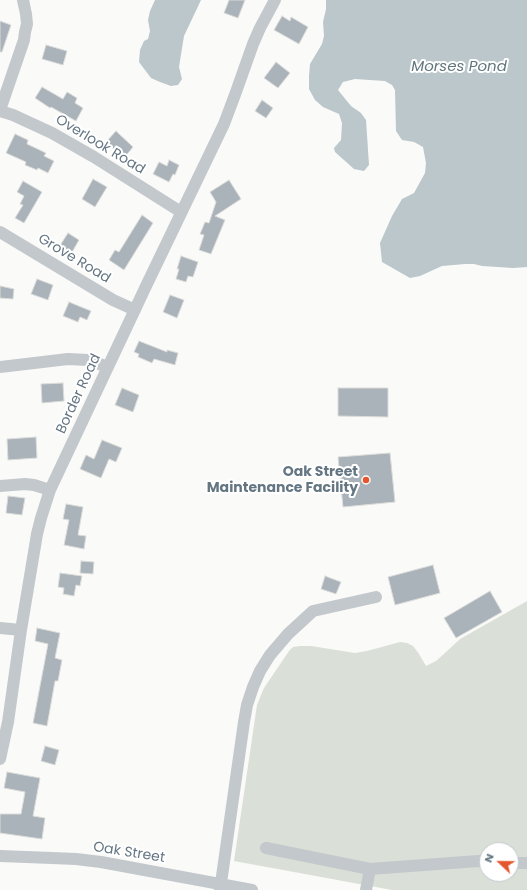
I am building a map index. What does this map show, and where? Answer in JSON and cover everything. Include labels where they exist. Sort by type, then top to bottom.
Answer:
[{"type":"street","points":[[0,110],[24,40],[27,24],[24,0]]},
{"type":"street","name":"Border Road","points":[[0,759],[8,722],[37,534],[50,490],[226,118],[260,28],[275,0]]},
{"type":"street","name":"Overlook Road","points":[[0,110],[52,133],[94,157],[181,212]]},
{"type":"street","name":"Grove Road","points":[[0,232],[113,300],[135,310]]},
{"type":"street","points":[[0,367],[74,359],[88,360],[108,367]]},
{"type":"street","points":[[0,486],[25,484],[50,490]]},
{"type":"street","points":[[220,887],[247,705],[260,671],[270,655],[288,634],[313,611],[376,597]]},
{"type":"street","points":[[0,628],[21,630]]},
{"type":"street","points":[[266,848],[370,869],[479,861]]},
{"type":"street","name":"Oak Street","points":[[0,856],[52,858],[95,862],[220,887],[252,890]]},
{"type":"street","points":[[366,890],[370,869]]},
{"type":"shaded area","points":[[527,601],[527,890],[392,890],[234,861],[257,705],[264,688],[293,647],[311,646],[355,653],[400,642],[413,646],[426,666],[436,661],[460,639]]},
{"type":"water","points":[[155,0],[201,0],[184,36],[179,67],[182,79],[178,85],[171,86],[151,78],[139,62],[140,50],[144,41],[148,39],[150,31],[148,20]]},
{"type":"water","name":"Morses Pond","points":[[326,0],[527,0],[527,267],[513,268],[474,264],[442,266],[420,276],[410,278],[382,262],[380,243],[392,216],[402,199],[414,193],[425,173],[426,163],[423,147],[414,142],[402,140],[396,131],[395,90],[392,85],[385,81],[355,79],[343,82],[338,90],[351,106],[361,113],[366,120],[369,165],[364,171],[354,169],[335,152],[334,148],[341,140],[342,123],[339,114],[323,107],[315,100],[309,89],[310,64],[322,44],[324,36],[323,22],[326,9]]},
{"type":"building","points":[[229,0],[245,0],[238,18],[224,13]]},
{"type":"building","points":[[282,16],[290,21],[291,17],[308,27],[299,44],[274,30]]},
{"type":"building","points":[[0,21],[11,25],[2,52],[0,52]]},
{"type":"building","points":[[46,45],[67,51],[63,65],[42,59]]},
{"type":"building","points":[[276,62],[290,73],[278,88],[264,78]]},
{"type":"building","points":[[42,87],[63,99],[67,92],[77,98],[75,103],[83,108],[76,121],[51,107],[50,108],[35,98]]},
{"type":"building","points":[[262,100],[273,108],[266,118],[255,111]]},
{"type":"building","points":[[116,131],[133,147],[124,158],[106,142]]},
{"type":"building","points":[[15,134],[28,140],[27,144],[46,153],[44,156],[54,161],[48,173],[38,168],[37,170],[25,165],[26,162],[6,153]]},
{"type":"building","points":[[169,160],[179,165],[175,175],[173,174],[169,182],[153,174],[159,162],[167,166]]},
{"type":"building","points":[[93,179],[107,187],[95,207],[82,199]]},
{"type":"building","points":[[229,180],[241,199],[215,216],[225,220],[211,254],[199,250],[204,235],[200,234],[205,222],[209,223],[216,202],[210,192]]},
{"type":"building","points":[[23,181],[42,192],[24,223],[15,218],[23,205],[20,204],[24,196],[17,192]]},
{"type":"building","points":[[142,215],[153,223],[124,270],[109,260],[115,250],[119,252]]},
{"type":"building","points":[[68,233],[79,240],[71,254],[59,247]]},
{"type":"building","points":[[181,256],[198,262],[193,277],[188,276],[186,282],[176,279]]},
{"type":"building","points":[[37,279],[53,285],[48,300],[31,294]]},
{"type":"building","points":[[0,286],[14,289],[13,299],[0,298]]},
{"type":"building","points":[[170,295],[184,300],[177,318],[163,312]]},
{"type":"building","points":[[69,302],[91,311],[87,320],[80,317],[78,322],[63,316]]},
{"type":"building","points":[[139,341],[167,352],[167,350],[178,353],[175,365],[154,359],[152,363],[138,357],[139,354],[134,352]]},
{"type":"building","points":[[63,383],[64,401],[42,403],[41,384]]},
{"type":"building","points":[[122,388],[139,395],[133,412],[115,405]]},
{"type":"building","points":[[338,388],[388,388],[388,417],[338,416]]},
{"type":"building","points":[[36,437],[37,458],[8,460],[7,439]]},
{"type":"building","points":[[102,440],[122,448],[116,462],[109,459],[101,478],[80,469],[86,455],[94,459]]},
{"type":"building","name":"Oak Street Maintenance Facility","points":[[390,453],[395,502],[343,507],[338,457]]},
{"type":"building","points":[[8,496],[25,498],[22,515],[6,513]]},
{"type":"building","points":[[66,504],[83,507],[78,535],[86,536],[84,549],[64,545],[69,520],[63,519]]},
{"type":"building","points":[[81,561],[94,562],[93,574],[80,573]]},
{"type":"building","points":[[433,565],[440,593],[395,605],[388,577]]},
{"type":"building","points":[[60,573],[82,576],[80,586],[76,585],[74,596],[63,594],[64,588],[58,587]]},
{"type":"building","points":[[325,576],[341,582],[336,594],[321,589]]},
{"type":"building","points":[[490,591],[502,612],[456,638],[444,618]]},
{"type":"building","points":[[37,628],[60,633],[55,658],[62,660],[58,681],[55,681],[47,726],[33,723],[48,644],[35,641]]},
{"type":"building","points":[[45,746],[59,750],[55,765],[41,761]]},
{"type":"building","points":[[7,772],[40,778],[33,816],[45,818],[42,839],[0,833],[0,814],[21,814],[25,792],[4,788]]},
{"type":"place","name":"Oak Street Maintenance Facility","points":[[366,480]]}]
